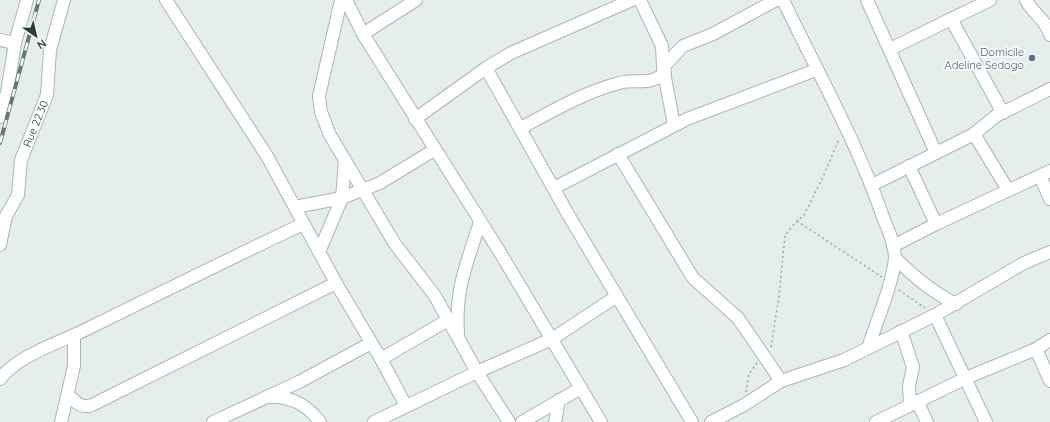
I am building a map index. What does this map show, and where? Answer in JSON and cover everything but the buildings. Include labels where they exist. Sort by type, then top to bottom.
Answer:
[{"type":"street","points":[[0,117],[7,92],[15,43],[28,0]]},
{"type":"street","name":"Rue 22.30","points":[[0,245],[6,216],[18,195],[21,160],[46,95],[50,50],[64,0]]},
{"type":"street","points":[[166,0],[267,156],[303,224],[381,359],[406,406]]},
{"type":"street","points":[[341,0],[319,96],[320,112],[330,135],[395,244],[427,284],[458,336],[477,372],[509,422]]},
{"type":"street","points":[[346,0],[363,34],[552,339],[601,422]]},
{"type":"street","points":[[363,34],[416,0]]},
{"type":"street","points":[[415,119],[486,68],[511,53],[632,0]]},
{"type":"street","points":[[640,0],[662,46],[664,69],[674,125]]},
{"type":"street","points":[[521,128],[548,113],[612,85],[626,81],[654,81],[683,46],[718,31],[776,0]]},
{"type":"street","points":[[783,0],[872,185],[894,252],[913,276],[941,296],[956,304]]},
{"type":"street","points":[[867,0],[936,153]]},
{"type":"street","points":[[890,49],[990,0]]},
{"type":"street","points":[[1026,0],[1030,8],[1045,23],[1050,35]]},
{"type":"street","points":[[951,19],[1003,113]]},
{"type":"street","points":[[0,40],[15,43]]},
{"type":"street","points":[[486,68],[616,296],[692,422]]},
{"type":"street","points":[[554,188],[687,119],[816,70]]},
{"type":"street","points":[[872,185],[974,134],[1003,113],[1050,89]]},
{"type":"street","points":[[974,134],[1008,190]]},
{"type":"street","points":[[295,207],[342,198],[363,190],[392,177],[434,150]]},
{"type":"street","points":[[618,154],[693,278],[738,318],[781,381]]},
{"type":"street","points":[[320,252],[342,198],[345,160]]},
{"type":"street","points":[[909,166],[936,224]]},
{"type":"street","points":[[868,348],[889,282],[894,252],[936,224],[1045,173],[1050,199]]},
{"type":"street","points":[[458,336],[456,313],[459,285],[480,222]]},
{"type":"street","points":[[0,379],[10,369],[34,353],[303,224]]},
{"type":"street","points":[[711,422],[744,405],[781,381],[844,360],[956,304],[1024,264],[1050,255]]},
{"type":"street","points":[[68,395],[80,405],[87,407],[92,405],[336,283]]},
{"type":"street","points":[[374,422],[389,418],[406,406],[477,372],[552,339],[616,296]]},
{"type":"street","points":[[935,315],[986,422]]},
{"type":"street","points":[[381,359],[448,320]]},
{"type":"street","points":[[901,331],[913,367],[909,386],[914,403],[927,422]]},
{"type":"street","points":[[61,422],[68,395],[75,356],[74,335]]},
{"type":"street","points":[[876,422],[966,378],[1036,349],[1050,340]]},
{"type":"street","points":[[213,422],[299,382],[371,343]]},
{"type":"street","points":[[1036,349],[1050,381]]},
{"type":"street","points":[[522,422],[581,388]]},
{"type":"street","points":[[265,397],[280,396],[299,402],[306,406],[320,422]]},
{"type":"street","points":[[555,422],[559,400]]},
{"type":"path","points":[[744,405],[748,374],[771,347],[779,296],[785,235],[804,215],[822,179],[844,126]]},
{"type":"path","points":[[797,221],[889,282],[935,315]]},
{"type":"railway","points":[[0,143],[39,0]]},
{"type":"place","name":"Domicile Adeline Sedogo","points":[[1032,58]]}]
